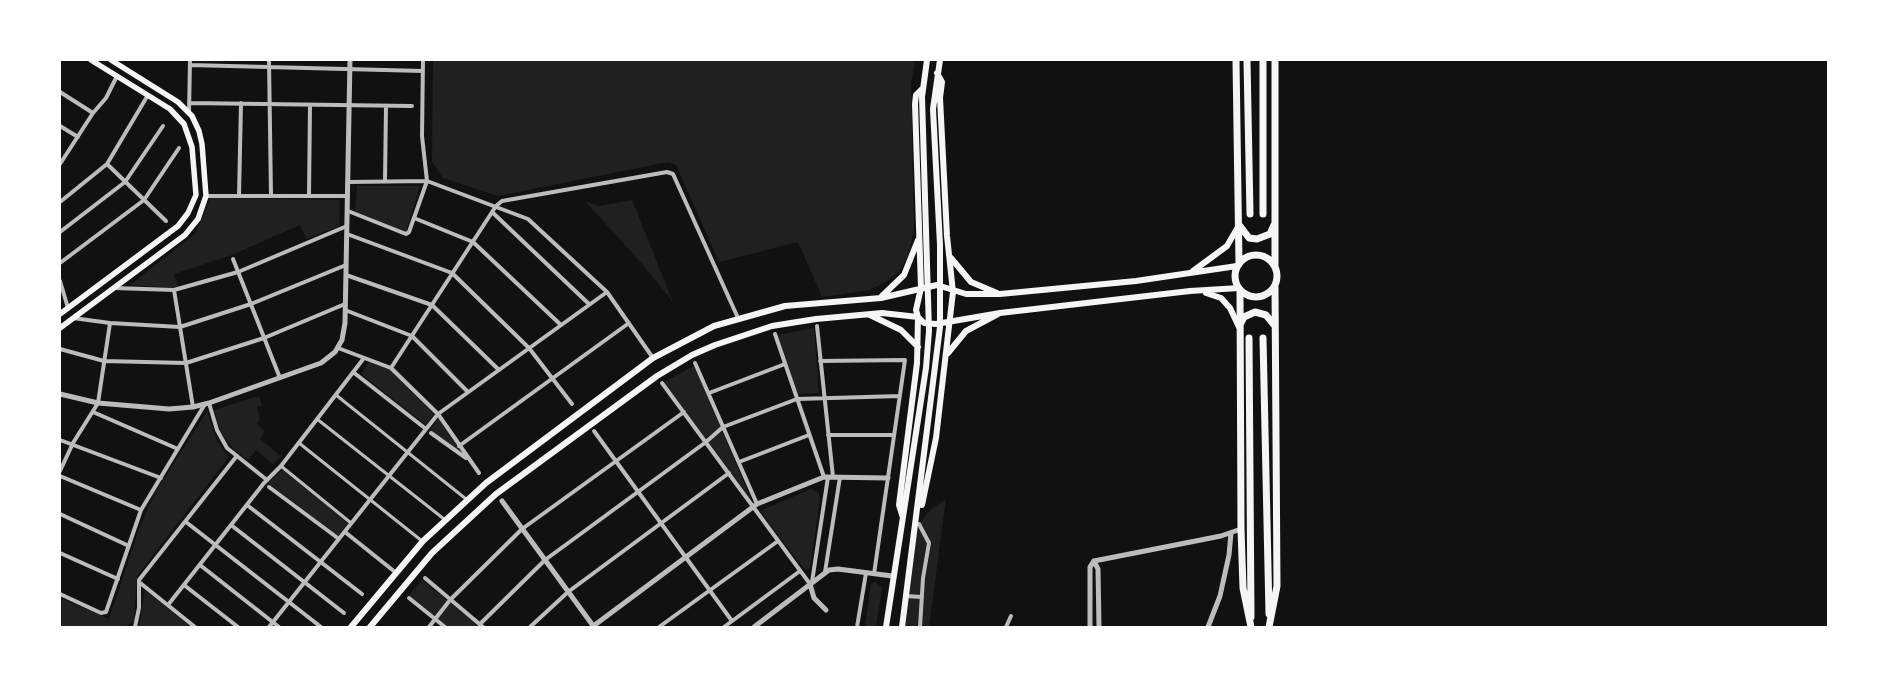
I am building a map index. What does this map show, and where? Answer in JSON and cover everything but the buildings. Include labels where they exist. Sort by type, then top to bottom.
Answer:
[{"type":"highway","points":[[1236,60],[1238,265],[1235,280],[1240,289],[1248,296],[1260,297],[1266,295],[1275,287]]},
{"type":"highway","points":[[1247,60],[1250,214]]},
{"type":"highway","points":[[1263,60],[1263,214]]},
{"type":"highway","points":[[1269,627],[1277,586],[1275,287],[1278,275],[1275,266],[1275,60]]},
{"type":"highway","points":[[1238,216],[1243,232],[1249,238],[1257,239],[1270,234],[1276,216]]},
{"type":"highway","points":[[1238,265],[1254,255],[1268,258],[1275,266]]},
{"type":"highway","points":[[1240,289],[1241,529],[1243,588],[1251,627]]},
{"type":"highway","points":[[1239,327],[1244,317],[1255,312],[1266,314],[1276,328]]},
{"type":"highway","points":[[1249,338],[1251,627]]},
{"type":"highway","points":[[1263,338],[1269,627]]},
{"type":"main road","points":[[60,314],[178,226],[194,203],[197,182],[189,132],[173,111],[91,60]]},
{"type":"main road","points":[[60,328],[184,235],[198,219],[206,196],[202,144],[196,122],[189,112],[178,102],[110,60]]},
{"type":"main road","points":[[886,627],[892,576],[915,441],[929,331],[922,93],[927,60]]},
{"type":"main road","points":[[902,627],[940,327],[940,245],[933,97],[940,60]]},
{"type":"main road","points":[[914,540],[917,535],[932,462],[952,320],[953,292],[940,108],[942,82],[938,73]]},
{"type":"main road","points":[[903,517],[899,505],[915,387],[918,347],[916,299],[921,288],[915,104],[916,95],[922,93]]},
{"type":"main road","points":[[1190,273],[1226,246],[1238,227]]},
{"type":"main road","points":[[881,298],[904,275],[919,237]]},
{"type":"main road","points":[[950,256],[964,276],[971,282],[1000,294]]},
{"type":"main road","points":[[351,627],[422,541],[466,499],[653,358],[691,337],[738,318],[785,306],[881,298],[921,288],[944,286],[953,292],[1000,294],[1136,281],[1238,265]]},
{"type":"main road","points":[[370,627],[432,553],[475,511],[581,430],[670,368],[716,345],[753,331],[808,320],[882,313],[918,317],[924,323],[936,324],[1000,313],[1190,291],[1240,289]]},
{"type":"main road","points":[[1190,291],[1210,293],[1221,298],[1230,308],[1239,327]]},
{"type":"main road","points":[[946,356],[966,331],[1000,313]]},
{"type":"main road","points":[[869,314],[901,330],[918,347]]},
{"type":"street","points":[[270,60],[271,196]]},
{"type":"street","points":[[60,394],[98,403],[169,409],[193,407],[207,404],[321,363],[338,348],[344,336],[346,304],[350,60]]},
{"type":"street","points":[[348,211],[406,234],[409,232],[427,181],[422,136],[423,60]]},
{"type":"street","points":[[189,112],[190,62],[269,67],[423,71]]},
{"type":"street","points":[[60,164],[93,113],[106,98],[117,76]]},
{"type":"street","points":[[60,92],[93,113]]},
{"type":"street","points":[[60,202],[107,164],[148,95]]},
{"type":"street","points":[[189,103],[412,106]]},
{"type":"street","points":[[239,196],[241,104]]},
{"type":"street","points":[[308,196],[310,105]]},
{"type":"street","points":[[385,181],[386,106]]},
{"type":"street","points":[[60,126],[78,138]]},
{"type":"street","points":[[60,232],[125,182],[163,126]]},
{"type":"street","points":[[60,263],[144,200],[179,148]]},
{"type":"street","points":[[107,164],[166,221]]},
{"type":"street","points":[[391,368],[496,206],[508,199],[670,172],[673,174],[738,318]]},
{"type":"street","points":[[348,182],[427,181],[496,206],[533,222],[607,292],[653,358]]},
{"type":"street","points":[[206,196],[348,196]]},
{"type":"street","points":[[492,212],[589,304]]},
{"type":"street","points":[[414,218],[473,242],[560,325]]},
{"type":"street","points":[[113,288],[174,290],[238,272],[347,226]]},
{"type":"street","points":[[347,234],[452,274],[529,348],[572,404]]},
{"type":"street","points":[[233,259],[280,378]]},
{"type":"street","points":[[73,318],[110,323],[180,327],[251,304],[346,265]]},
{"type":"street","points":[[346,275],[432,305],[499,370]]},
{"type":"street","points":[[60,281],[68,308]]},
{"type":"street","points":[[174,290],[193,407]]},
{"type":"street","points":[[269,627],[438,414],[607,292]]},
{"type":"street","points":[[60,349],[104,361],[186,363],[264,338],[346,304]]},
{"type":"street","points":[[345,310],[412,336],[468,392]]},
{"type":"street","points":[[60,471],[73,443],[98,403],[110,323]]},
{"type":"street","points":[[459,446],[629,323]]},
{"type":"street","points":[[817,326],[828,435],[828,477],[811,583],[814,598],[826,610]]},
{"type":"street","points":[[775,334],[810,435],[828,477]]},
{"type":"street","points":[[338,348],[391,368],[438,414],[468,460],[479,473]]},
{"type":"street","points":[[168,605],[267,480],[281,466],[364,358]]},
{"type":"street","points":[[820,361],[905,360],[874,574]]},
{"type":"street","points":[[696,363],[739,462],[755,505]]},
{"type":"street","points":[[708,393],[785,364]]},
{"type":"street","points":[[353,372],[426,429]]},
{"type":"street","points":[[662,383],[755,505],[800,571],[811,583]]},
{"type":"street","points":[[336,395],[466,499]]},
{"type":"street","points":[[425,578],[481,626],[545,560],[724,427],[797,399],[824,396],[900,396]]},
{"type":"street","points":[[60,594],[104,613],[107,611],[141,510],[207,404]]},
{"type":"street","points":[[207,404],[219,436],[236,458],[267,480]]},
{"type":"street","points":[[93,412],[178,449]]},
{"type":"street","points":[[429,627],[450,600],[522,529],[684,412]]},
{"type":"street","points":[[317,419],[444,519]]},
{"type":"street","points":[[594,431],[732,621]]},
{"type":"street","points":[[431,433],[468,460]]},
{"type":"street","points":[[739,462],[810,435]]},
{"type":"street","points":[[828,435],[894,435]]},
{"type":"street","points":[[60,440],[73,443],[161,478]]},
{"type":"street","points":[[299,442],[422,541]]},
{"type":"street","points":[[137,626],[139,582],[236,458]]},
{"type":"street","points":[[281,466],[351,523]]},
{"type":"street","points":[[530,627],[568,592],[729,473]]},
{"type":"street","points":[[60,476],[141,510]]},
{"type":"street","points":[[502,501],[593,627],[755,505],[828,477],[888,478]]},
{"type":"street","points":[[825,572],[840,478]]},
{"type":"street","points":[[268,487],[339,539]]},
{"type":"street","points":[[247,505],[362,594]]},
{"type":"street","points":[[60,514],[129,546]]},
{"type":"street","points":[[186,522],[321,627]]},
{"type":"street","points":[[919,524],[929,543],[920,627]]},
{"type":"street","points":[[231,525],[344,613]]},
{"type":"street","points":[[1090,627],[1090,568],[1094,561],[1231,533],[1241,529]]},
{"type":"street","points":[[344,532],[395,572]]},
{"type":"street","points":[[1208,627],[1220,596],[1229,555],[1231,533]]},
{"type":"street","points":[[659,627],[778,540]]},
{"type":"street","points":[[60,553],[118,579]]},
{"type":"street","points":[[1094,561],[1098,569],[1099,627]]},
{"type":"street","points":[[200,565],[279,627]]},
{"type":"street","points":[[754,627],[825,572],[838,569],[892,576]]},
{"type":"street","points":[[724,627],[800,571]]},
{"type":"street","points":[[857,627],[866,573]]},
{"type":"street","points":[[139,582],[196,627]]},
{"type":"street","points":[[184,585],[238,627]]},
{"type":"street","points":[[906,596],[922,597]]},
{"type":"street","points":[[409,598],[445,627]]},
{"type":"street","points":[[1006,627],[1011,616]]},
{"type":"shaded area","points":[[433,60],[915,60],[911,84],[914,228],[909,254],[899,272],[870,290],[822,297],[798,242],[719,262],[676,165],[668,162],[498,196],[443,178],[432,162]]},
{"type":"shaded area","points":[[357,186],[420,186],[406,232],[355,212]]},
{"type":"shaded area","points":[[210,198],[340,200],[339,226],[306,239],[300,225],[232,255],[174,274],[178,288],[130,285],[195,234]]},
{"type":"shaded area","points":[[632,200],[673,302],[644,266],[585,201],[599,206]]},
{"type":"shaded area","points":[[814,328],[819,393],[797,394],[778,335]]},
{"type":"shaded area","points":[[369,362],[390,369],[434,414],[426,425],[361,374]]},
{"type":"shaded area","points":[[694,366],[721,427],[707,440],[664,382]]},
{"type":"shaded area","points":[[259,396],[262,406],[257,407],[260,420],[257,424],[265,432],[260,439],[279,455],[283,455],[273,464],[256,450],[248,460],[235,451],[221,433],[214,410]]},
{"type":"shaded area","points":[[207,411],[217,441],[229,457],[137,576],[134,621],[125,627],[60,627],[60,598],[109,619],[139,529],[154,494]]},
{"type":"shaded area","points":[[439,418],[462,453],[430,430]]},
{"type":"shaded area","points":[[722,431],[751,499],[709,443]]},
{"type":"shaded area","points":[[283,469],[348,523],[338,536],[268,483]]},
{"type":"shaded area","points":[[811,489],[818,492],[820,499],[810,568],[807,570],[804,569],[760,511]]},
{"type":"shaded area","points":[[946,499],[929,627],[902,627],[914,540],[919,524],[931,509]]},
{"type":"shaded area","points":[[422,580],[480,627],[448,627],[409,595]]},
{"type":"shaded area","points":[[875,582],[882,588],[876,627],[865,627],[871,584]]},
{"type":"shaded area","points":[[145,590],[191,627],[142,627],[139,625]]}]
